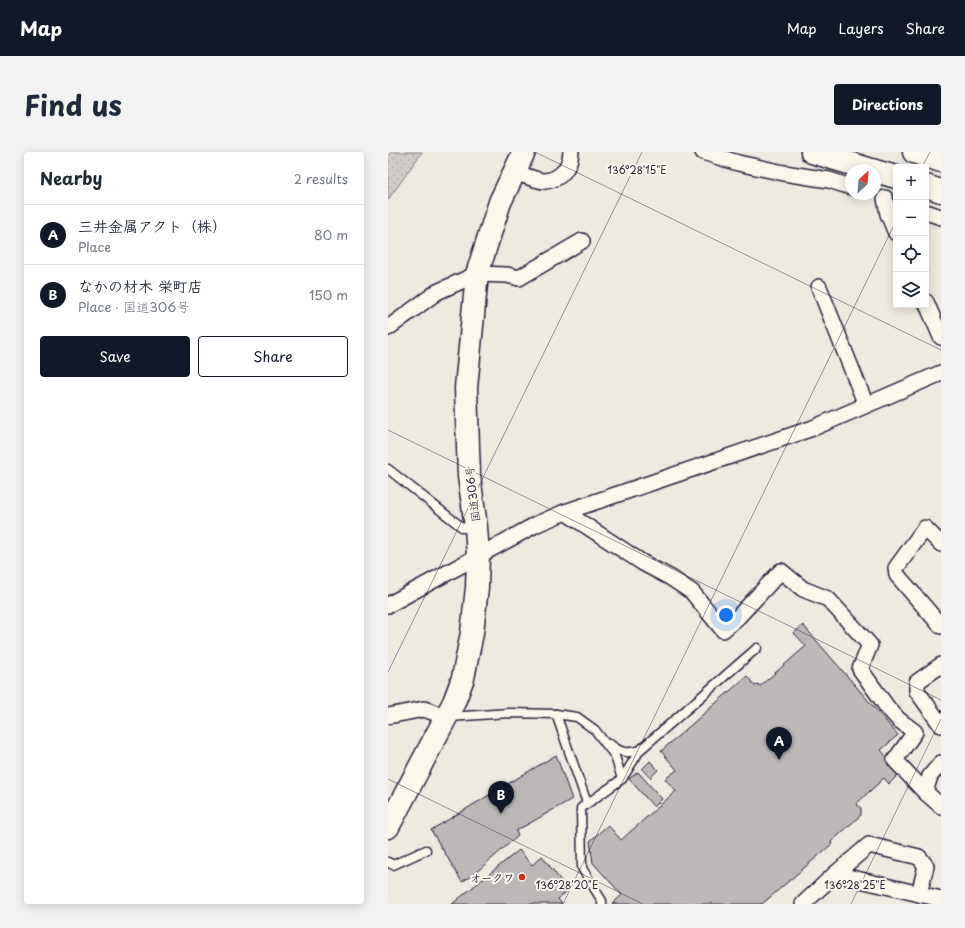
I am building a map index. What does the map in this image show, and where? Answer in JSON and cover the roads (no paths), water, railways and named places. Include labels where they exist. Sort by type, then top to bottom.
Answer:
[{"type":"highway","name":"国道306号","points":[[388,827],[454,702],[462,678],[472,633],[477,587],[478,556],[476,526],[469,476],[466,388],[477,274],[500,202],[524,152]]},
{"type":"highway","points":[[812,152],[853,164]]},
{"type":"highway","points":[[914,152],[941,161]]},
{"type":"highway","points":[[881,172],[893,176]]},
{"type":"highway","points":[[929,187],[941,191]]},
{"type":"street","points":[[514,172],[543,181],[558,177],[566,170],[571,160],[571,152]]},
{"type":"street","points":[[703,152],[784,173],[830,180],[845,185]]},
{"type":"street","points":[[885,198],[888,214],[893,226]]},
{"type":"street","points":[[929,213],[941,217]]},
{"type":"street","points":[[388,328],[438,292],[477,274],[507,275],[519,278],[582,241]]},
{"type":"street","points":[[819,287],[866,405]]},
{"type":"street","points":[[929,308],[941,337]]},
{"type":"street","points":[[391,598],[478,556],[537,524],[564,512],[813,428],[941,373]]},
{"type":"street","points":[[564,512],[643,563],[672,578],[692,592],[723,630],[738,617],[781,571],[803,589],[828,599],[870,645],[860,669],[887,707],[899,720],[915,732],[895,760],[925,792],[941,806]]},
{"type":"street","points":[[941,544],[925,528],[896,568],[897,575],[941,623]]},
{"type":"street","points":[[941,665],[917,682],[917,691],[941,725]]},
{"type":"street","points":[[388,716],[424,709],[446,717]]},
{"type":"street","points":[[925,792],[930,776],[941,763]]},
{"type":"street","points":[[803,904],[835,874],[870,845],[920,858],[926,866],[919,894]]},
{"type":"street","points":[[835,874],[941,899]]},
{"type":"lane","points":[[388,469],[463,528],[476,526]]},
{"type":"lane","points":[[602,904],[602,901],[582,868],[581,808],[622,779],[640,750],[757,648]]},
{"type":"lane","points":[[446,717],[509,712],[556,714],[577,717],[617,750],[630,753],[640,750]]},
{"type":"lane","points":[[556,714],[587,804]]},
{"type":"lane","points":[[594,730],[615,756],[622,779]]},
{"type":"lane","points":[[388,862],[393,865],[426,850]]},
{"type":"place","name":"三井金属アクト（株）","points":[[779,760]]},
{"type":"place","name":"なかの材木 栄町店","points":[[501,814]]},
{"type":"place","name":"オークワ","points":[[522,877]]}]
